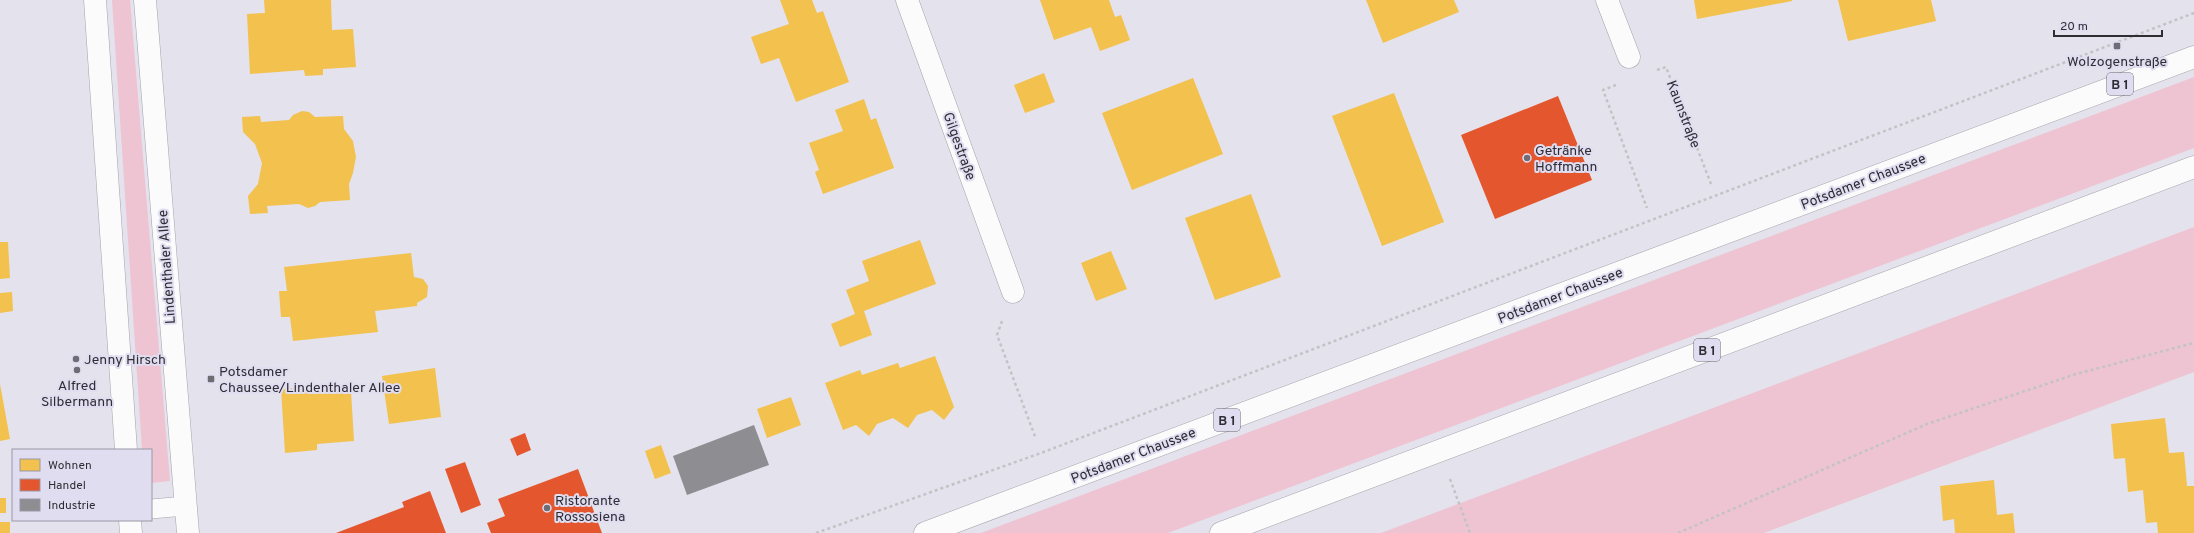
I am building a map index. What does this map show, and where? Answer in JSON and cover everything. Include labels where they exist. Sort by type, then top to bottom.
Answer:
[{"type":"main road","points":[[95,0],[126,449]]},
{"type":"main road","name":"Lindenthaler Allee","points":[[145,0],[188,533]]},
{"type":"main road","name":"Gilgestraße","points":[[907,0],[1013,292]]},
{"type":"main road","points":[[1607,0],[1629,57]]},
{"type":"main road","name":"Potsdamer Chaussee","points":[[925,533],[2194,57]]},
{"type":"main road","name":"B 1","points":[[1221,533],[2194,167]]},
{"type":"main road","points":[[130,521],[131,533]]},
{"type":"lane","points":[[152,509],[185,506]]},
{"type":"path","points":[[816,533],[1049,450],[2194,12]]},
{"type":"path","name":"Kaunstraße","points":[[1651,72],[1666,67],[1711,184]]},
{"type":"path","points":[[1624,82],[1603,90],[1647,208]]},
{"type":"path","points":[[1013,292],[997,335],[1036,439]]},
{"type":"path","points":[[1678,533],[1927,424],[2076,374],[2194,343]]},
{"type":"path","points":[[1440,451],[1470,533]]},
{"type":"shaded area","points":[[112,0],[130,0],[170,481],[152,483],[152,449],[142,449]]},
{"type":"shaded area","points":[[2194,77],[2194,148],[1168,533],[981,533]]},
{"type":"shaded area","points":[[2194,227],[2194,372],[1764,533],[1381,533]]},
{"type":"building: Wohnen","points":[[264,0],[331,0],[332,30],[353,29],[356,67],[323,69],[323,75],[305,76],[304,70],[250,74],[247,14],[265,13]]},
{"type":"building: Wohnen","points":[[780,0],[812,0],[817,13],[823,11],[849,82],[796,102],[779,58],[761,64],[751,37],[789,24]]},
{"type":"building: Wohnen","points":[[1040,0],[1109,0],[1115,17],[1121,15],[1130,40],[1100,51],[1091,27],[1054,40]]},
{"type":"building: Wohnen","points":[[1366,0],[1454,0],[1459,12],[1383,43]]},
{"type":"building: Wohnen","points":[[1694,0],[1792,0],[1792,1],[1697,19]]},
{"type":"building: Wohnen","points":[[1838,0],[1931,0],[1936,21],[1848,41]]},
{"type":"building: Wohnen","points":[[1044,73],[1055,102],[1025,113],[1014,85]]},
{"type":"building: Wohnen","points":[[1193,78],[1223,154],[1132,190],[1102,113]]},
{"type":"building: Wohnen","points":[[1394,93],[1444,222],[1382,246],[1332,116]]},
{"type":"building: Wohnen","points":[[864,99],[871,120],[876,118],[894,168],[823,194],[815,172],[819,170],[809,143],[843,131],[835,110]]},
{"type":"building: Wohnen","points":[[302,111],[309,112],[315,117],[343,116],[344,129],[353,141],[356,157],[349,184],[350,200],[320,202],[315,206],[308,208],[299,204],[267,206],[268,213],[250,214],[248,196],[258,184],[262,163],[255,144],[243,132],[242,117],[260,116],[261,122],[289,120],[293,115]]},
{"type":"building: Wohnen","points":[[1251,194],[1281,277],[1215,300],[1185,218]]},
{"type":"building: Wohnen","points":[[920,240],[936,284],[864,311],[872,335],[840,347],[831,324],[855,314],[846,290],[869,281],[862,261]]},
{"type":"building: Wohnen","points":[[0,242],[8,242],[10,278],[0,279]]},
{"type":"building: Wohnen","points":[[1111,251],[1127,289],[1096,301],[1081,263]]},
{"type":"building: Wohnen","points":[[411,253],[414,277],[423,279],[428,286],[427,297],[417,303],[417,306],[375,311],[378,332],[293,341],[290,317],[281,317],[279,291],[287,291],[284,267]]},
{"type":"building: Wohnen","points":[[12,292],[13,311],[0,313],[0,293]]},
{"type":"building: Wohnen","points":[[935,356],[954,407],[944,420],[932,410],[917,415],[908,428],[893,418],[877,424],[869,436],[856,425],[843,430],[825,383],[860,370],[862,375],[898,363],[900,368]]},
{"type":"building: Wohnen","points":[[435,368],[441,417],[389,424],[382,376]]},
{"type":"building: Wohnen","points":[[0,384],[10,439],[0,441]]},
{"type":"building: Wohnen","points":[[312,387],[313,394],[351,391],[354,441],[317,444],[317,450],[285,453],[281,389]]},
{"type":"building: Wohnen","points":[[791,397],[801,425],[767,438],[757,409]]},
{"type":"building: Wohnen","points":[[2165,418],[2169,453],[2184,452],[2187,486],[2194,486],[2194,533],[2158,533],[2157,522],[2146,523],[2143,490],[2128,492],[2125,458],[2114,459],[2111,424]]},
{"type":"building: Wohnen","points":[[661,445],[671,473],[655,479],[645,451]]},
{"type":"building: Wohnen","points":[[1994,480],[1997,515],[2013,513],[2015,533],[1955,533],[1954,519],[1943,521],[1940,486]]},
{"type":"building: Wohnen","points":[[0,498],[6,498],[6,513],[0,513]]},
{"type":"building: Wohnen","points":[[0,522],[10,522],[10,533],[0,533]]},
{"type":"building: Handel","name":"Getränke Hoffmann","points":[[1558,96],[1592,180],[1495,219],[1461,135]]},
{"type":"building: Handel","points":[[525,433],[531,450],[517,456],[510,439]]},
{"type":"building: Handel","points":[[465,462],[481,505],[461,513],[445,469]]},
{"type":"building: Handel","name":"Ristorante Rossosiena","points":[[578,469],[602,533],[491,533],[487,523],[505,516],[498,499]]},
{"type":"building: Handel","points":[[430,491],[446,533],[336,533],[404,507],[402,502]]},
{"type":"building: Industrie","points":[[754,425],[769,465],[687,495],[673,456]]},
{"type":"place","name":"Wolzogenstraße","points":[[2117,46]]},
{"type":"place","name":"Getränke Hoffmann","points":[[1527,158]]},
{"type":"place","name":"Jenny Hirsch","points":[[76,359]]},
{"type":"place","name":"Alfred Silbermann","points":[[77,370]]},
{"type":"place","name":"Potsdamer Chaussee/Lindenthaler Allee","points":[[211,379]]},
{"type":"place","name":"Ristorante Rossosiena","points":[[547,508]]}]
